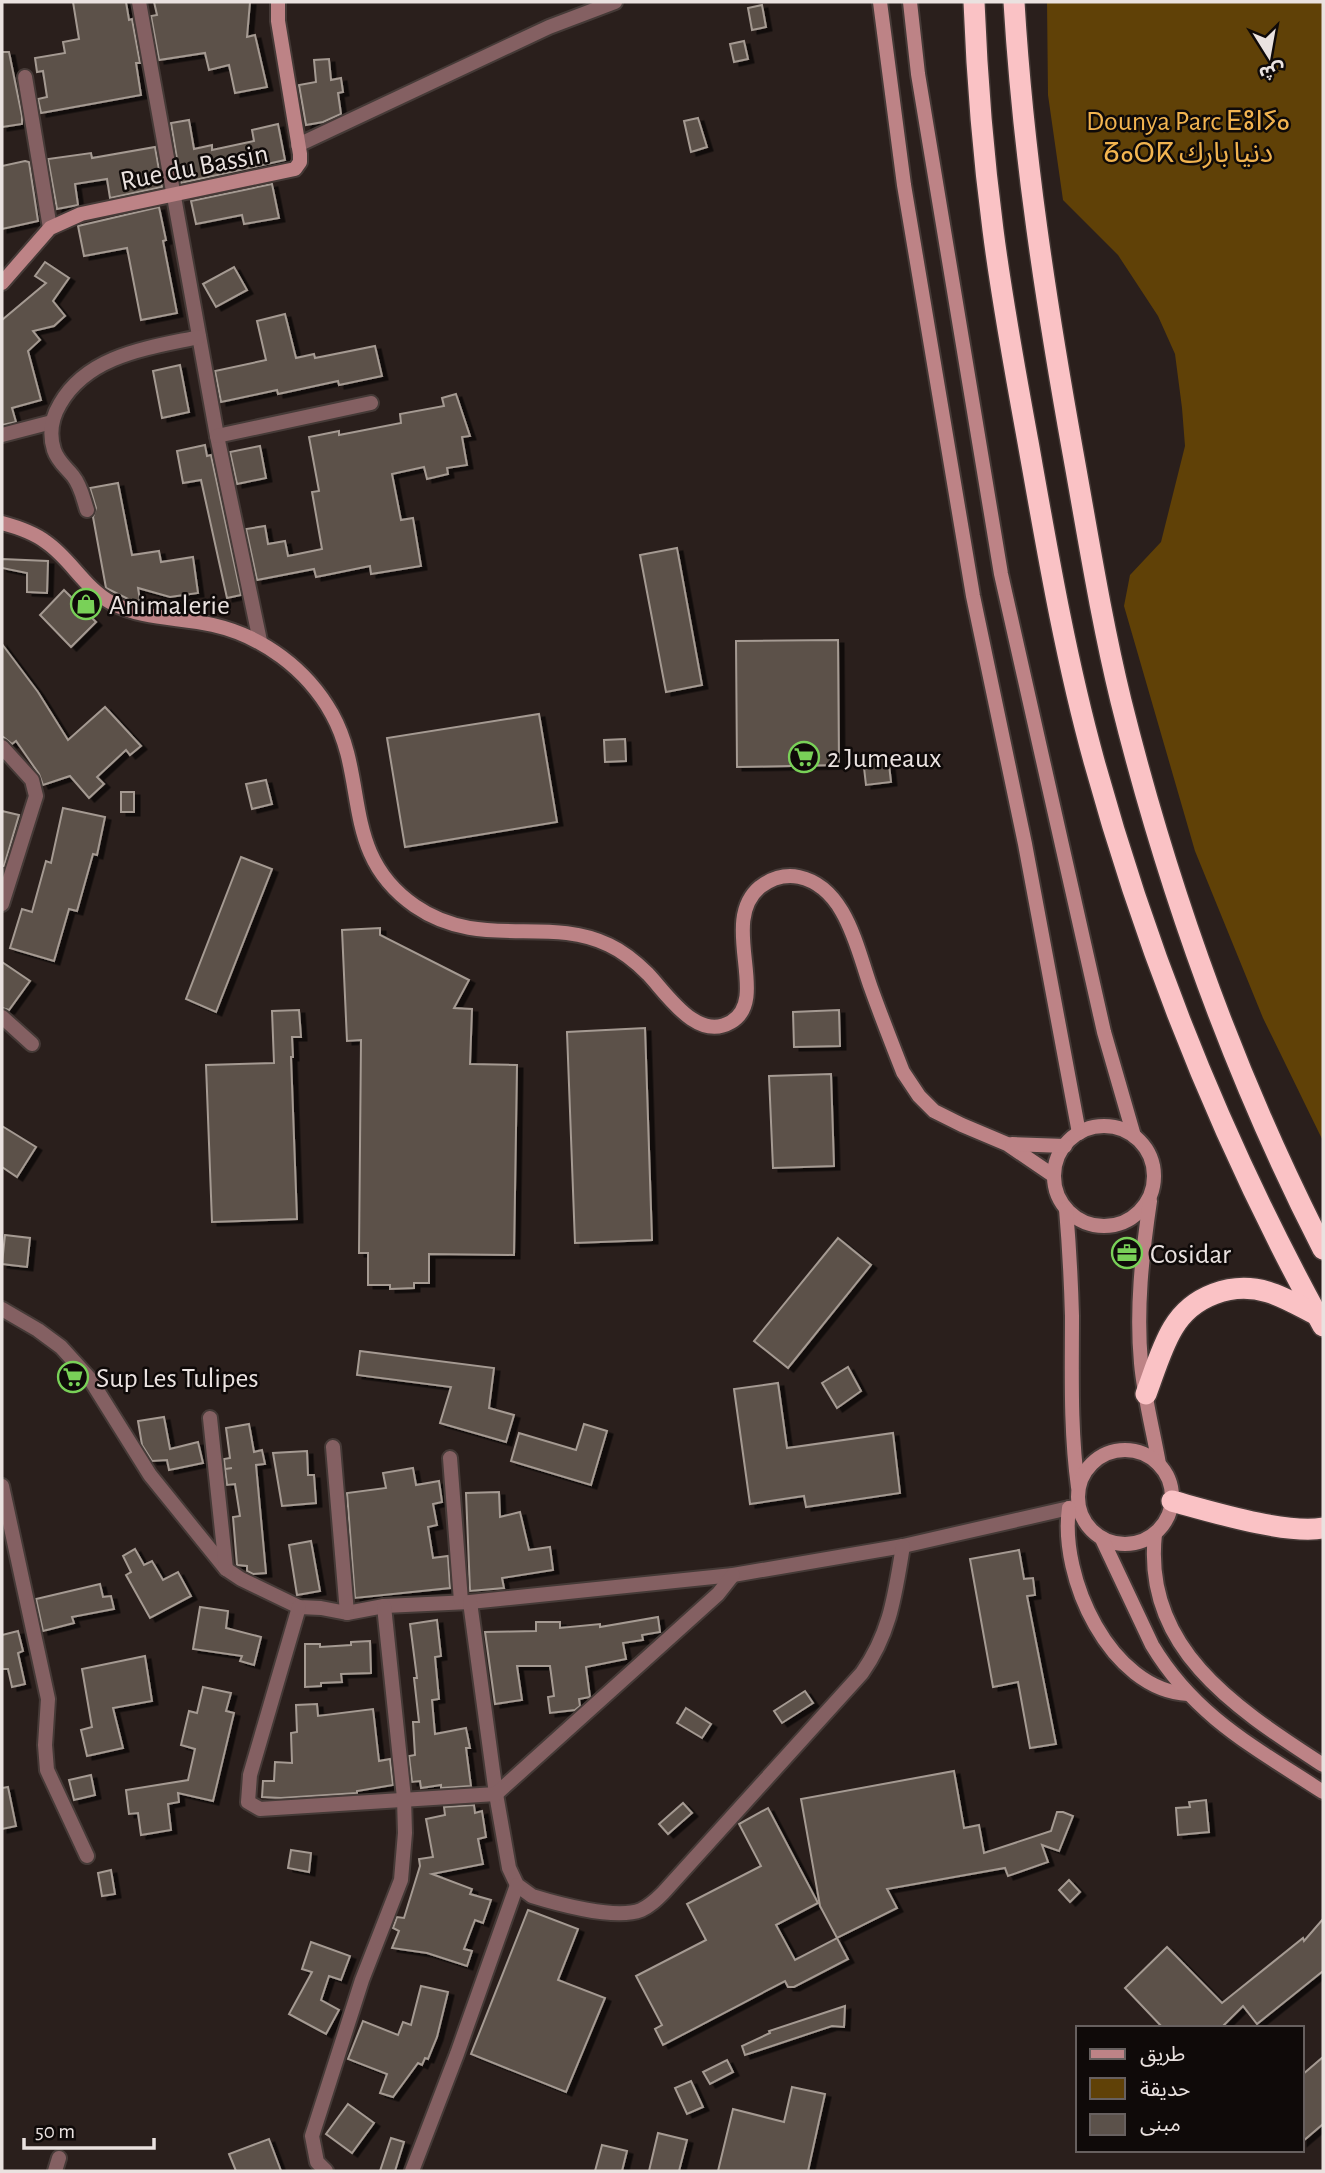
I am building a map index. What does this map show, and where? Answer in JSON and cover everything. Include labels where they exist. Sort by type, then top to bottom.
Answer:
[{"type":"highway","points":[[974,2],[984,156],[1003,302],[1052,578],[1093,759],[1119,848],[1197,1063],[1320,1320]]},
{"type":"highway","points":[[1014,2],[1017,55],[1048,309],[1103,621],[1121,699],[1163,854],[1215,1006],[1277,1154],[1323,1249]]},
{"type":"highway","points":[[1146,1394],[1173,1328],[1190,1308],[1214,1294],[1240,1288],[1266,1292],[1320,1320]]},
{"type":"highway","points":[[1172,1501],[1296,1530],[1323,1528]]},
{"type":"main road","name":"Rue du Bassin","points":[[2,283],[50,228],[81,214],[292,171],[300,162],[299,145],[278,21],[278,2]]},
{"type":"main road","points":[[880,2],[904,185],[971,582],[1079,1133]]},
{"type":"main road","points":[[910,2],[918,74],[1001,574],[1104,1032],[1134,1136]]},
{"type":"main road","points":[[2,523],[22,528],[48,542],[94,592],[111,603],[149,616],[213,625],[260,641],[297,671],[331,711],[342,736],[362,833],[374,860],[390,884],[415,906],[442,920],[468,929],[591,937],[630,958],[685,1014],[709,1026],[732,1022],[744,1007],[746,972],[742,919],[744,907],[751,896],[774,878],[802,877],[819,884],[842,911],[899,1063],[919,1096],[934,1111],[1007,1144],[1054,1176]]},
{"type":"main road","points":[[1066,1209],[1084,1222],[1106,1226],[1117,1224],[1137,1214],[1154,1186],[1153,1163],[1149,1153],[1134,1136],[1125,1131],[1103,1127],[1079,1133],[1065,1146],[1059,1156],[1054,1176],[1056,1189],[1066,1209],[1072,1317],[1070,1402],[1072,1447],[1078,1488]]},
{"type":"main road","points":[[1007,1144],[1065,1146]]},
{"type":"main road","points":[[1102,1539],[1124,1545],[1146,1540],[1155,1534],[1168,1517],[1172,1501],[1171,1484],[1159,1464],[1141,1364],[1139,1302],[1150,1196]]},
{"type":"main road","points":[[1159,1464],[1140,1452],[1117,1450],[1096,1459],[1088,1467],[1078,1488],[1067,1531],[1072,1565],[1085,1604],[1104,1638],[1136,1674],[1147,1682],[1174,1693],[1188,1694]]},
{"type":"main road","points":[[1073,1507],[1086,1525],[1102,1539],[1152,1645],[1161,1661],[1188,1694],[1235,1736],[1323,1792]]},
{"type":"main road","points":[[1155,1534],[1153,1564],[1156,1584],[1167,1619],[1183,1647],[1211,1683],[1227,1698],[1263,1726],[1323,1765]]},
{"type":"street","points":[[139,2],[217,436],[260,641]]},
{"type":"street","points":[[299,145],[549,27],[615,2]]},
{"type":"street","points":[[25,77],[50,228]]},
{"type":"street","points":[[87,510],[80,488],[59,462],[54,451],[52,422],[72,386],[91,370],[115,358],[200,337]]},
{"type":"street","points":[[217,436],[371,403]]},
{"type":"street","points":[[2,435],[52,422]]},
{"type":"street","points":[[2,747],[32,780],[36,796],[2,904]]},
{"type":"street","points":[[2,1017],[32,1044]]},
{"type":"street","points":[[2,1309],[61,1347],[90,1379],[150,1475],[226,1569],[299,1607],[347,1613],[384,1606],[465,1601],[733,1575],[903,1546],[1073,1507]]},
{"type":"street","points":[[210,1418],[226,1569]]},
{"type":"street","points":[[333,1447],[347,1613]]},
{"type":"street","points":[[450,1458],[465,1601],[509,1868],[517,1885],[532,1896],[607,1913],[630,1913],[652,1904],[873,1658],[887,1626],[903,1546]]},
{"type":"street","points":[[2,1486],[48,1699],[45,1745],[47,1770],[87,1856]]},
{"type":"street","points":[[299,1607],[250,1775],[248,1802],[260,1809],[496,1794],[718,1594],[733,1575]]},
{"type":"street","points":[[326,2171],[317,2162],[312,2136],[362,1980],[401,1880],[405,1833],[404,1798],[384,1606]]},
{"type":"street","points":[[412,2171],[517,1885]]},
{"type":"green space","name":"Dounya Parc ⴹⵓⵏⵢⴰ ⵒⴰⵔⴽ دنيا بارك","points":[[1047,2],[1323,2],[1323,1141],[1263,1018],[1195,851],[1124,606],[1130,575],[1161,542],[1185,446],[1182,408],[1175,354],[1158,316],[1118,255],[1063,200],[1048,95]]},
{"type":"building","points":[[73,2],[126,2],[140,63],[136,63],[141,95],[41,113],[38,99],[47,97],[43,71],[37,72],[35,58],[65,53],[63,42],[79,39]]},
{"type":"building","points":[[154,2],[250,2],[247,37],[255,35],[267,87],[235,93],[229,65],[209,70],[205,53],[159,60],[151,16],[157,15]]},
{"type":"building","points":[[762,5],[766,27],[752,30],[748,8]]},
{"type":"building","points":[[744,41],[748,59],[734,62],[730,44]]},
{"type":"building","points":[[2,52],[9,52],[22,124],[2,127]]},
{"type":"building","points":[[329,59],[331,80],[341,78],[343,92],[338,93],[341,114],[323,122],[306,125],[299,85],[316,82],[314,60]]},
{"type":"building","points":[[698,118],[707,147],[691,152],[684,121]]},
{"type":"building","points":[[189,120],[194,149],[212,145],[212,150],[254,141],[252,130],[278,124],[285,160],[181,183],[171,123]]},
{"type":"building","points":[[155,147],[162,187],[110,198],[107,179],[75,184],[78,205],[57,209],[48,159],[91,153],[92,158]]},
{"type":"building","points":[[29,162],[38,221],[2,229],[2,166]]},
{"type":"building","points":[[272,184],[279,218],[244,224],[242,215],[196,224],[191,201]]},
{"type":"building","points":[[159,207],[177,313],[141,320],[127,248],[84,256],[78,226]]},
{"type":"building","points":[[45,262],[69,278],[53,301],[65,316],[54,326],[33,331],[40,340],[28,351],[41,400],[12,408],[16,422],[2,425],[2,320],[46,283],[35,276]]},
{"type":"building","points":[[234,267],[247,290],[216,307],[203,284]]},
{"type":"building","points":[[285,314],[296,358],[314,354],[315,358],[375,346],[382,376],[339,385],[338,381],[278,394],[277,390],[221,402],[215,371],[266,360],[257,321]]},
{"type":"building","points":[[180,365],[189,412],[162,418],[153,371]]},
{"type":"building","points":[[456,394],[470,436],[462,437],[467,465],[447,468],[448,474],[427,479],[424,467],[392,474],[401,520],[413,518],[421,566],[371,574],[370,566],[316,577],[314,569],[257,580],[246,529],[265,526],[268,544],[285,541],[288,556],[322,549],[312,492],[319,491],[309,437],[339,431],[339,435],[401,423],[400,414],[444,406],[442,398]]},
{"type":"building","points":[[205,445],[207,456],[211,455],[241,595],[227,598],[201,480],[183,483],[177,451]]},
{"type":"building","points":[[260,446],[266,478],[237,484],[230,452]]},
{"type":"building","points":[[118,483],[132,555],[159,551],[161,562],[193,557],[198,593],[170,597],[138,588],[140,600],[134,602],[106,588],[93,517],[96,508],[90,488]]},
{"type":"building","points":[[677,548],[702,685],[666,692],[640,555]]},
{"type":"building","points":[[2,559],[48,561],[47,593],[27,592],[27,573],[2,568]]},
{"type":"building","points":[[64,590],[96,622],[71,647],[40,615]]},
{"type":"building","points":[[838,640],[839,765],[737,767],[736,641]]},
{"type":"building","points":[[2,644],[38,692],[68,740],[105,707],[141,746],[130,755],[126,750],[97,777],[104,784],[89,798],[70,776],[43,785],[39,774],[16,741],[12,744],[2,736]]},
{"type":"building","points":[[539,714],[557,822],[405,847],[387,738]]},
{"type":"building","points":[[625,739],[626,761],[605,762],[604,740]]},
{"type":"building","points":[[888,756],[891,782],[866,785],[863,759]]},
{"type":"building","points":[[266,780],[272,804],[252,809],[246,784]]},
{"type":"building","points":[[121,792],[134,792],[134,812],[121,812]]},
{"type":"building","points":[[63,808],[105,817],[97,855],[93,854],[77,911],[69,909],[54,961],[10,948],[22,909],[32,912],[46,861],[51,863]]},
{"type":"building","points":[[2,811],[19,815],[4,866],[2,866]]},
{"type":"building","points":[[241,857],[272,869],[216,1012],[186,999]]},
{"type":"building","points":[[380,928],[380,935],[469,980],[454,1008],[472,1009],[470,1064],[517,1065],[514,1255],[429,1254],[429,1283],[414,1283],[414,1288],[390,1289],[390,1285],[368,1285],[368,1253],[359,1253],[361,1040],[347,1041],[342,930]]},
{"type":"building","points":[[2,962],[30,981],[9,1010],[2,1008]]},
{"type":"building","points":[[299,1010],[301,1037],[292,1037],[291,1057],[297,1219],[212,1222],[206,1065],[274,1063],[272,1011]]},
{"type":"building","points":[[839,1010],[840,1046],[794,1047],[793,1012]]},
{"type":"building","points":[[645,1028],[652,1240],[575,1243],[567,1032]]},
{"type":"building","points":[[831,1074],[834,1166],[773,1168],[769,1076]]},
{"type":"building","points":[[2,1126],[36,1147],[17,1177],[2,1167]]},
{"type":"building","points":[[5,1235],[30,1238],[27,1267],[2,1264]]},
{"type":"building","points":[[838,1238],[871,1265],[788,1368],[754,1341]]},
{"type":"building","points":[[360,1351],[494,1368],[489,1408],[514,1415],[506,1442],[440,1423],[451,1387],[357,1375]]},
{"type":"building","points":[[848,1367],[861,1391],[837,1408],[822,1383]]},
{"type":"building","points":[[778,1383],[787,1448],[893,1433],[900,1493],[806,1507],[804,1496],[750,1504],[734,1389]]},
{"type":"building","points":[[164,1417],[170,1449],[198,1442],[203,1463],[169,1470],[167,1460],[152,1461],[142,1445],[138,1421]]},
{"type":"building","points":[[249,1424],[254,1452],[262,1450],[265,1464],[256,1465],[266,1573],[253,1574],[247,1571],[247,1566],[237,1565],[233,1517],[240,1516],[235,1484],[227,1485],[224,1459],[230,1458],[226,1428]]},
{"type":"building","points":[[584,1424],[607,1431],[591,1485],[511,1461],[519,1433],[576,1450]]},
{"type":"building","points":[[307,1451],[308,1475],[314,1475],[316,1503],[282,1506],[273,1453]]},
{"type":"building","points":[[413,1468],[416,1485],[439,1481],[442,1502],[433,1504],[437,1525],[428,1527],[433,1558],[448,1556],[450,1588],[355,1598],[347,1493],[386,1488],[383,1473]]},
{"type":"building","points":[[499,1492],[500,1517],[520,1512],[529,1550],[550,1547],[553,1570],[502,1578],[504,1588],[470,1591],[466,1493]]},
{"type":"building","points":[[311,1541],[320,1591],[297,1595],[289,1545]]},
{"type":"building","points":[[135,1549],[144,1565],[152,1561],[163,1580],[178,1572],[191,1596],[150,1618],[126,1575],[131,1572],[123,1556]]},
{"type":"building","points":[[1019,1550],[1024,1579],[1033,1578],[1035,1595],[1027,1596],[1056,1744],[1030,1748],[1018,1682],[993,1687],[970,1559]]},
{"type":"building","points":[[100,1584],[103,1597],[111,1596],[114,1609],[72,1617],[74,1623],[43,1631],[36,1599]]},
{"type":"building","points":[[200,1607],[228,1611],[226,1628],[261,1637],[254,1665],[240,1661],[242,1656],[193,1649]]},
{"type":"building","points":[[658,1617],[660,1632],[642,1635],[643,1640],[623,1643],[626,1659],[586,1667],[590,1697],[579,1699],[580,1706],[575,1710],[550,1713],[548,1697],[554,1696],[550,1666],[517,1666],[522,1700],[495,1704],[485,1632],[536,1631],[536,1622],[560,1622],[560,1628],[600,1624],[600,1627]]},
{"type":"building","points":[[437,1620],[441,1656],[435,1657],[439,1699],[432,1700],[435,1734],[466,1728],[470,1748],[466,1748],[471,1786],[441,1788],[441,1785],[421,1788],[420,1781],[412,1782],[409,1756],[415,1755],[413,1722],[419,1722],[410,1624]]},
{"type":"building","points":[[18,1631],[23,1651],[18,1653],[25,1684],[12,1687],[8,1669],[2,1669],[2,1635]]},
{"type":"building","points":[[370,1641],[371,1673],[341,1674],[342,1682],[305,1687],[305,1644],[320,1644],[320,1647]]},
{"type":"building","points":[[145,1656],[152,1701],[113,1708],[123,1748],[87,1756],[81,1730],[92,1727],[82,1669]]},
{"type":"building","points":[[203,1687],[231,1693],[226,1711],[234,1713],[213,1801],[178,1793],[179,1802],[168,1804],[171,1830],[141,1835],[138,1813],[129,1814],[126,1790],[188,1780],[195,1749],[181,1745],[189,1711],[197,1713]]},
{"type":"building","points":[[805,1691],[813,1703],[782,1723],[774,1711]]},
{"type":"building","points":[[317,1704],[318,1716],[373,1709],[379,1761],[390,1759],[393,1785],[357,1793],[262,1797],[263,1781],[274,1781],[275,1762],[292,1763],[291,1733],[297,1732],[296,1705]]},
{"type":"building","points":[[686,1708],[711,1724],[702,1738],[677,1723]]},
{"type":"building","points":[[954,1771],[964,1828],[979,1825],[984,1853],[1051,1831],[1057,1812],[1063,1812],[1073,1816],[1059,1851],[1042,1845],[1048,1862],[1008,1876],[1005,1868],[887,1889],[897,1908],[837,1938],[820,1906],[801,1799]]},
{"type":"building","points":[[91,1775],[95,1795],[74,1800],[69,1780]]},
{"type":"building","points":[[8,1787],[16,1826],[2,1829],[2,1788]]},
{"type":"building","points":[[1206,1800],[1209,1832],[1178,1835],[1176,1808],[1190,1807],[1189,1802]]},
{"type":"building","points":[[683,1803],[692,1813],[668,1834],[659,1824]]},
{"type":"building","points":[[474,1805],[475,1813],[482,1811],[486,1837],[478,1839],[483,1864],[432,1874],[472,1889],[470,1894],[491,1900],[483,1923],[475,1920],[464,1949],[472,1951],[467,1966],[427,1953],[392,1948],[399,1931],[393,1928],[397,1917],[404,1918],[420,1866],[419,1859],[433,1857],[426,1819],[445,1815],[444,1807]]},
{"type":"building","points":[[768,1808],[818,1903],[776,1925],[795,1960],[837,1938],[848,1959],[794,1987],[788,1987],[785,1981],[663,2045],[655,2029],[662,2025],[636,1976],[706,1940],[687,1904],[761,1866],[739,1824]]},
{"type":"building","points":[[291,1850],[311,1853],[309,1872],[288,1868]]},
{"type":"building","points":[[111,1870],[115,1894],[102,1896],[98,1873]]},
{"type":"building","points":[[1069,1880],[1080,1892],[1070,1902],[1059,1890]]},
{"type":"building","points":[[528,1910],[578,1929],[558,1980],[605,1998],[566,2092],[471,2054]]},
{"type":"building","points":[[1323,1919],[1323,1971],[1257,2024],[1243,2006],[1223,2026],[1161,2026],[1125,1988],[1167,1947],[1222,2003],[1303,1938],[1304,1941]]},
{"type":"building","points":[[311,1942],[350,1956],[341,1980],[329,1976],[321,2000],[339,2010],[326,2034],[289,2014],[312,1972],[302,1969]]},
{"type":"building","points":[[421,1986],[448,1992],[437,2037],[428,2059],[425,2058],[422,2065],[418,2063],[393,2097],[380,2093],[387,2074],[348,2059],[363,2021],[398,2035],[403,2022],[411,2025]]},
{"type":"building","points":[[845,2006],[844,2027],[832,2026],[745,2055],[742,2046],[770,2033],[769,2031]]},
{"type":"building","points":[[1323,2057],[1323,2124],[1304,2140],[1304,2073]]},
{"type":"building","points":[[727,2060],[733,2072],[710,2084],[703,2072]]},
{"type":"building","points":[[691,2081],[703,2107],[687,2114],[675,2088]]},
{"type":"building","points":[[792,2087],[825,2094],[808,2171],[718,2171],[733,2109],[784,2122]]},
{"type":"building","points":[[348,2104],[374,2123],[352,2153],[326,2134]]},
{"type":"building","points":[[658,2133],[687,2140],[679,2171],[649,2171]]},
{"type":"building","points":[[391,2138],[404,2142],[395,2171],[380,2171]]},
{"type":"building","points":[[269,2139],[281,2171],[236,2171],[229,2154]]},
{"type":"building","points":[[602,2145],[627,2151],[622,2171],[595,2171]]},
{"type":"place","name":"Animalerie","points":[[86,604]]},
{"type":"place","name":"2 Jumeaux","points":[[804,757]]},
{"type":"place","name":"Cosidar","points":[[1127,1253]]},
{"type":"place","name":"Sup Les Tulipes","points":[[73,1377]]}]
